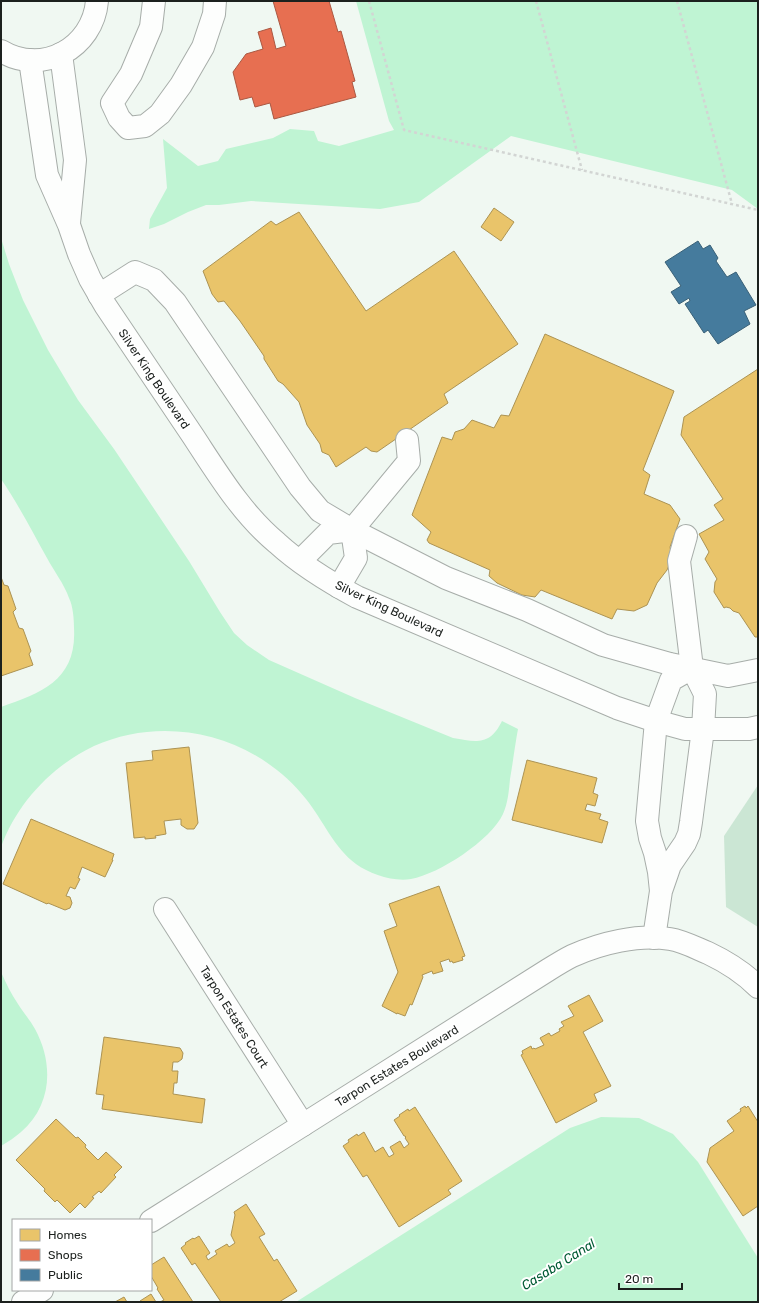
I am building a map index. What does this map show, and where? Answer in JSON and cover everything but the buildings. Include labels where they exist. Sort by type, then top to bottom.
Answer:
[{"type":"street","points":[[1,50],[9,56],[30,60],[46,59],[61,54],[77,44],[89,29],[96,11],[97,1]]},
{"type":"street","points":[[154,1],[151,27],[131,74],[112,103],[119,118],[128,128],[145,126],[160,114],[181,86],[203,47],[214,14],[214,1]]},
{"type":"street","name":"Silver King Boulevard","points":[[61,54],[75,160],[69,225]]},
{"type":"street","name":"Silver King Boulevard","points":[[30,60],[47,175],[69,225],[90,279],[105,305],[228,489],[252,518],[276,543],[339,587],[358,597],[617,708],[685,729],[749,729],[758,727]]},
{"type":"street","points":[[99,295],[135,272],[154,280],[175,302],[300,487],[320,512],[446,578],[527,610],[603,645],[670,664],[728,676],[758,670]]},
{"type":"street","points":[[300,561],[328,533],[352,530],[409,461],[407,440]]},
{"type":"street","points":[[339,587],[356,558],[352,530]]},
{"type":"street","points":[[654,938],[661,891],[670,865],[685,843],[689,834],[703,729],[705,694],[692,668],[679,561],[686,536]]},
{"type":"street","points":[[661,891],[660,872],[650,838],[647,821],[656,721],[671,680],[692,668]]},
{"type":"street","name":"Tarpon Estates Court","points":[[165,909],[302,1126]]},
{"type":"street","name":"Tarpon Estates Boulevard","points":[[152,1220],[548,970],[572,957],[594,948],[625,940],[654,938],[672,939],[696,947],[725,961],[748,977],[758,987]]},
{"type":"street","points":[[23,1302],[40,1291]]},
{"type":"path","points":[[369,1],[404,130],[758,210]]},
{"type":"path","points":[[536,1],[582,170]]},
{"type":"path","points":[[677,1],[732,204]]},
{"type":"shaded area","points":[[758,785],[758,927],[726,907],[724,836]]},
{"type":"water","points":[[356,1],[758,1],[758,209],[732,190],[511,136],[419,202],[380,209],[251,201],[206,205],[164,224],[149,229],[150,219],[167,188],[163,139],[198,166],[218,161],[226,149],[273,138],[290,129],[314,131],[318,141],[339,146],[394,130],[389,121]]},
{"type":"water","points":[[1,238],[23,300],[48,350],[78,400],[114,449],[189,561],[234,633],[247,645],[269,660],[355,698],[453,738],[469,741],[482,740],[493,735],[502,721],[518,729],[505,810],[497,824],[476,845],[449,863],[422,876],[404,880],[375,874],[356,864],[341,850],[306,799],[286,777],[262,760],[236,746],[209,736],[180,732],[151,732],[122,736],[94,746],[64,764],[50,775],[26,801],[16,815],[1,847],[1,707],[31,696],[54,681],[63,672],[70,660],[74,628],[71,605],[67,593],[1,479]]},
{"type":"water","points":[[1,972],[13,996],[35,1029],[41,1042],[47,1070],[47,1084],[39,1109],[31,1121],[21,1132],[1,1146]]},
{"type":"water","name":"Casaba Canal","points":[[601,1117],[639,1118],[673,1134],[698,1162],[758,1258],[758,1302],[296,1302],[570,1128]]}]
